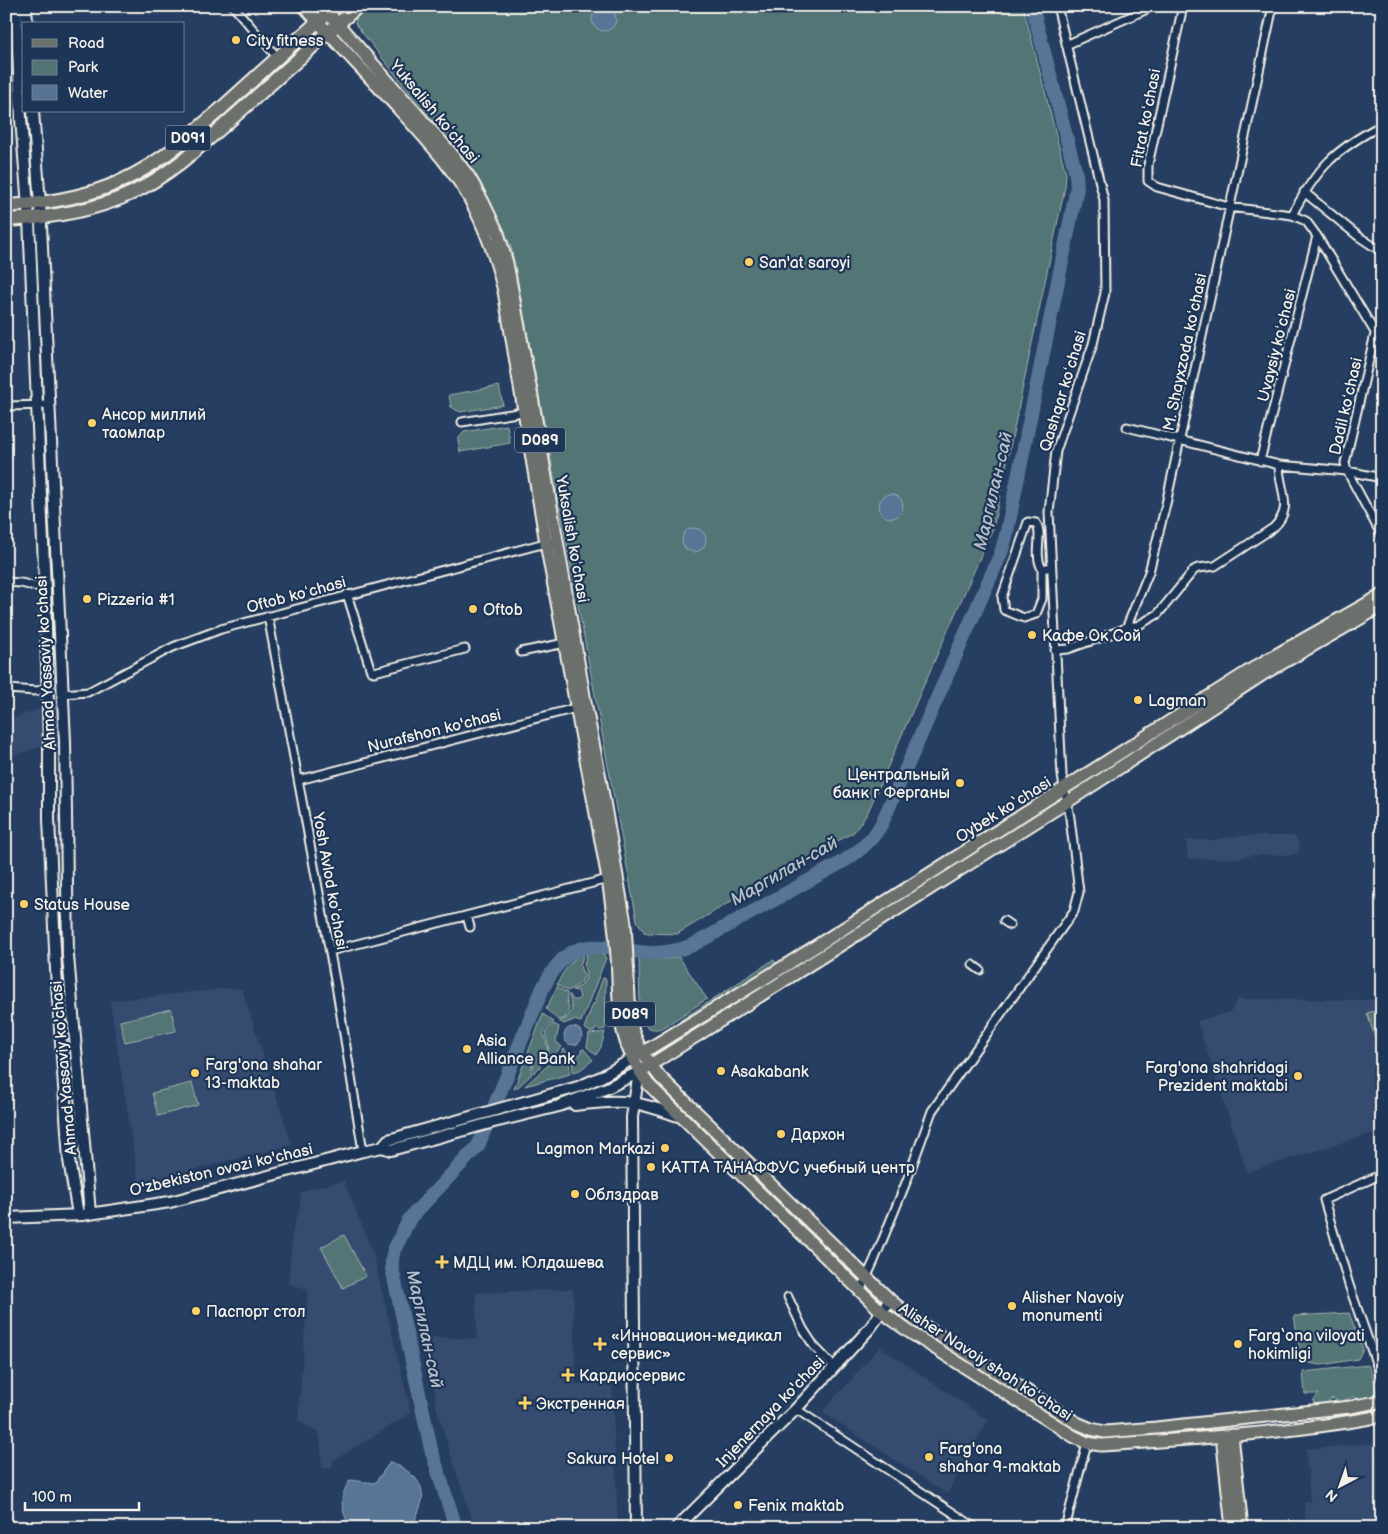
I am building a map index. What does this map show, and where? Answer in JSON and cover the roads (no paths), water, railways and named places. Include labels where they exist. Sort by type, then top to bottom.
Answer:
[{"type":"highway","name":"D091","points":[[6,220],[35,219],[97,206],[132,193],[152,182],[199,148],[358,6]]},
{"type":"highway","name":"D091","points":[[6,206],[34,204],[92,192],[108,187],[152,165],[181,144],[278,58],[318,22],[329,8]]},
{"type":"main road","name":"Ahmad Yassaviy ko'chasi","points":[[16,6],[22,84]]},
{"type":"main road","points":[[26,6],[27,22]]},
{"type":"main road","name":"D089","points":[[304,6],[318,22]]},
{"type":"main road","name":"Yuksalish koʻchasi","points":[[329,8],[338,24],[451,153],[484,202],[498,233],[512,288],[576,708],[608,879],[620,923]]},
{"type":"main road","name":"Yuksalish koʻchasi","points":[[318,22],[430,143],[474,207],[488,238],[504,291],[552,542],[620,923],[630,1016],[635,1038],[650,1065]]},
{"type":"main road","name":"Ahmad Yassaviy ko'chasi","points":[[25,112],[50,405],[52,498],[62,694],[68,956],[90,1214]]},
{"type":"main road","name":"Ahmad Yassaviy ko'chasi","points":[[33,112],[34,204]]},
{"type":"main road","name":"Ahmad Yassaviy ko'chasi","points":[[35,219],[33,316],[45,589],[49,819],[69,1160],[78,1215]]},
{"type":"main road","name":"Oybek ko‘chasi","points":[[642,1053],[783,967],[1260,664],[1382,595]]},
{"type":"main road","name":"Oybek ko‘chasi","points":[[650,1065],[1067,802],[1265,673],[1382,606]]},
{"type":"main road","name":"Yuksalish koʻchasi","points":[[623,958],[619,1017],[632,1060],[639,1072]]},
{"type":"main road","name":"O'zbekiston ovozi ko'chasi","points":[[382,1147],[388,1140],[578,1087],[601,1077],[642,1053]]},
{"type":"main road","name":"O'zbekiston ovozi ko'chasi","points":[[6,1218],[90,1214],[170,1202],[363,1151],[382,1147],[391,1150],[559,1106],[607,1088],[650,1065]]},
{"type":"main road","name":"Alisher Navoiy shoh koʻchasi","points":[[650,1065],[660,1077],[890,1300],[915,1320],[1077,1423],[1105,1432],[1350,1407],[1382,1401]]},
{"type":"main road","points":[[636,1528],[632,1193],[633,1103],[639,1072]]},
{"type":"main road","name":"Alisher Navoiy shoh koʻchasi","points":[[639,1072],[658,1095],[882,1312],[925,1342],[1072,1436],[1087,1443],[1101,1446],[1227,1436],[1352,1422],[1382,1416]]},
{"type":"main road","points":[[559,1106],[611,1102],[633,1103],[681,1117]]},
{"type":"main road","name":"Injenernaya ko'chasi","points":[[676,1528],[796,1409],[882,1312],[890,1300]]},
{"type":"main road","points":[[1087,1443],[1091,1429]]},
{"type":"main road","points":[[1227,1436],[1232,1528]]},
{"type":"main road","points":[[1227,1436],[1242,1528]]},
{"type":"street","points":[[233,6],[278,58]]},
{"type":"street","name":"Qashqar koʻchasi","points":[[860,1291],[907,1180],[932,1110],[1074,911],[1079,892],[1064,789],[1060,740],[1049,512],[1056,451],[1092,344],[1105,294],[1104,200],[1057,6]]},
{"type":"street","points":[[1066,46],[1154,6]]},
{"type":"street","name":"Fitrat koʻchasi","points":[[1183,6],[1148,165],[1148,181],[1158,186],[1229,207]]},
{"type":"street","name":"M. Shayxzoda koʻchasi","points":[[1127,626],[1149,572],[1273,6]]},
{"type":"street","points":[[1292,215],[1304,192],[1327,161],[1359,137],[1382,125]]},
{"type":"street","points":[[1304,192],[1358,236],[1382,252]]},
{"type":"street","points":[[1229,207],[1292,215],[1306,221],[1382,344]]},
{"type":"street","name":"Uvaysiy koʻchasi","points":[[1260,461],[1317,236]]},
{"type":"street","name":"Dadil koʻchasi","points":[[1376,334],[1345,463],[1347,471],[1382,536]]},
{"type":"street","points":[[6,406],[50,405]]},
{"type":"street","points":[[462,422],[517,413]]},
{"type":"street","points":[[1127,427],[1279,465],[1347,471],[1382,478]]},
{"type":"street","points":[[1055,650],[1068,649],[1122,630],[1127,626],[1137,626],[1158,614],[1194,570],[1214,566],[1273,528],[1280,522],[1285,508],[1285,497],[1279,476],[1279,465]]},
{"type":"street","points":[[1028,522],[1036,523],[1039,527],[1037,552],[1042,569],[1042,599],[1036,614],[1024,618],[1004,610],[1002,597],[1028,522]]},
{"type":"street","name":"Oftob koʻchasi","points":[[62,694],[88,692],[173,647],[221,629],[347,594],[552,542]]},
{"type":"street","points":[[1042,569],[1052,567]]},
{"type":"street","points":[[6,582],[21,583],[45,589]]},
{"type":"street","points":[[347,594],[371,671],[374,672],[465,649]]},
{"type":"street","name":"Yosh Avlod koʻchasi","points":[[268,616],[330,952],[363,1151]]},
{"type":"street","points":[[521,652],[565,643]]},
{"type":"street","points":[[6,689],[37,690],[48,688]]},
{"type":"street","name":"Nurafshon ko'chasi","points":[[299,780],[576,708]]},
{"type":"street","points":[[330,952],[608,879]]},
{"type":"street","points":[[467,916],[470,927]]},
{"type":"street","points":[[973,965],[980,970]]},
{"type":"street","points":[[1382,1174],[1324,1200],[1382,1380]]},
{"type":"street","points":[[788,1297],[814,1346],[834,1367]]},
{"type":"street","points":[[796,1409],[976,1528]]},
{"type":"street","points":[[1065,1528],[1087,1443]]},
{"type":"water","points":[[604,7],[609,8],[615,14],[615,24],[609,30],[604,31],[599,30],[593,24],[592,19],[593,14],[599,8]]},
{"type":"water","points":[[891,494],[896,495],[902,501],[902,511],[896,517],[891,518],[886,517],[880,511],[879,506],[880,501],[886,495]]},
{"type":"water","points":[[694,528],[702,532],[706,540],[702,548],[694,552],[686,548],[682,540],[686,532]]},
{"type":"water","points":[[569,1027],[577,1027],[582,1032],[580,1043],[569,1045],[564,1040],[564,1032]]},
{"type":"water","points":[[390,1462],[414,1476],[421,1487],[422,1501],[412,1528],[350,1528],[343,1509],[342,1498],[350,1480],[375,1483]]},
{"type":"waterway","name":"Маргилан-сай","points":[[456,1528],[431,1449],[392,1268],[394,1250],[410,1218],[478,1146],[542,990],[561,961],[571,953],[593,947],[652,953],[673,951],[693,945],[844,861],[870,840],[882,823],[1001,553],[1077,188],[1076,174],[1032,6]]},
{"type":"place","name":"City fitness","points":[[236,40]]},
{"type":"place","name":"San'at saroyi","points":[[749,262]]},
{"type":"place","name":"Ансор миллий таомлар","points":[[92,423]]},
{"type":"place","name":"Pizzeria #1","points":[[87,599]]},
{"type":"place","name":"Oftob","points":[[473,609]]},
{"type":"place","name":"Кафе Ок Сой","points":[[1032,635]]},
{"type":"place","name":"Lagman","points":[[1138,700]]},
{"type":"place","name":"Центральный банк г Ферганы","points":[[960,783]]},
{"type":"place","name":"Status House","points":[[24,904]]},
{"type":"place","name":"Asia Alliance Bank","points":[[467,1049]]},
{"type":"place","name":"Asakabank","points":[[721,1071]]},
{"type":"place","name":"Farg'ona shahar 13-maktab","points":[[195,1073]]},
{"type":"place","name":"Farg'ona shahridagi Prezident maktabi","points":[[1298,1076]]},
{"type":"place","name":"Дархон","points":[[781,1134]]},
{"type":"place","name":"Lagmon Markazi","points":[[665,1148]]},
{"type":"place","name":"КАТТА ТАНАФФУС учебный центр","points":[[651,1167]]},
{"type":"place","name":"Облздрав","points":[[575,1194]]},
{"type":"place","name":"МДЦ им. Юлдашева","points":[[442,1262]]},
{"type":"place","name":"Alisher Navoiy monumenti","points":[[1012,1306]]},
{"type":"place","name":"Паспорт стол","points":[[196,1311]]},
{"type":"place","name":"«Инновацион-медикал сервис»","points":[[600,1344]]},
{"type":"place","name":"Farg‘ona viloyati hokimligi","points":[[1238,1344]]},
{"type":"place","name":"Кардиосервис","points":[[568,1375]]},
{"type":"place","name":"Экстренная","points":[[525,1403]]},
{"type":"place","name":"Farg'ona shahar 9-maktab","points":[[929,1457]]},
{"type":"place","name":"Sakura Hotel","points":[[669,1458]]},
{"type":"place","name":"Fenix maktab","points":[[738,1505]]}]
